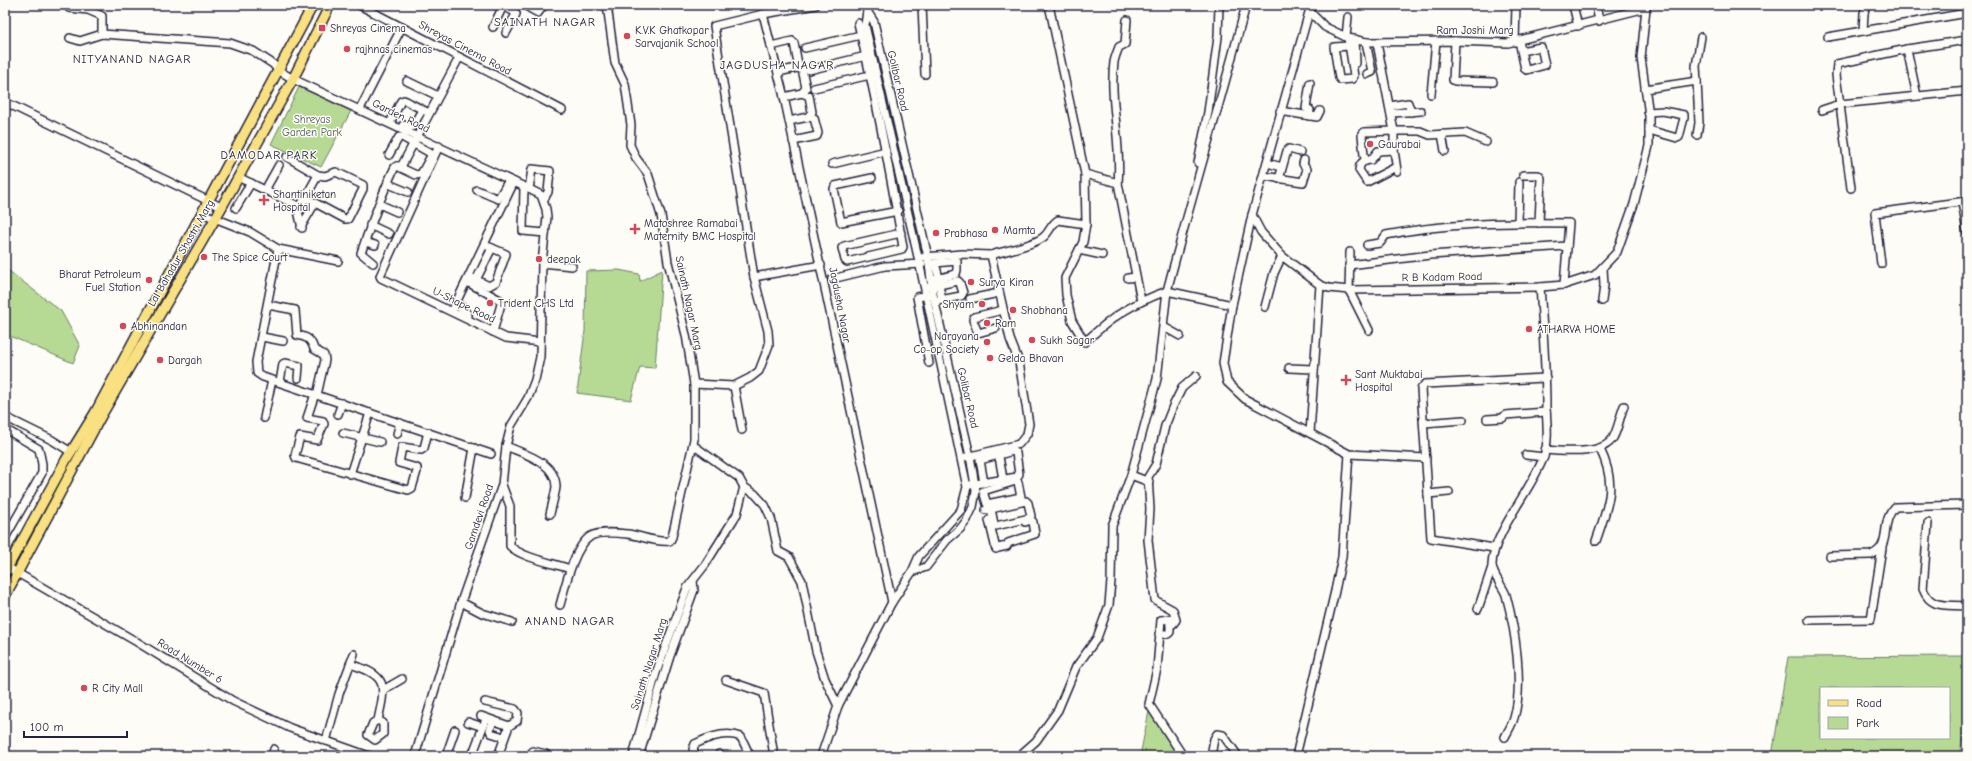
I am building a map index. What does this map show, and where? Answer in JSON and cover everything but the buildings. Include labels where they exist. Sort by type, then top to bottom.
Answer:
[{"type":"main road","name":"Lal Bahadur Shastri Marg","points":[[6,570],[71,452],[95,413],[313,5]]},
{"type":"main road","name":"Lal Bahadur Shastri Marg","points":[[5,596],[101,416],[215,219],[293,79],[330,5]]},
{"type":"street","name":"Shreyas Cinema Road","points":[[359,5],[562,110]]},
{"type":"street","points":[[493,27],[502,5],[516,14],[506,33]]},
{"type":"street","points":[[529,8],[538,13],[544,5]]},
{"type":"street","name":"Sainath Nagar Marg","points":[[570,569],[582,546],[591,536],[606,533],[628,534],[661,542],[670,541],[672,538],[693,445],[694,384],[686,335],[668,262],[661,215],[648,174],[636,158],[630,145],[631,126],[625,84],[615,63],[607,5]]},
{"type":"street","points":[[694,384],[734,386],[759,371],[769,346],[768,331],[754,277],[714,26],[763,14],[816,5]]},
{"type":"street","points":[[922,5],[925,74]]},
{"type":"street","points":[[1049,5],[1085,174],[1086,224],[1079,250],[1065,278],[1066,295],[1072,321],[1085,342],[1108,321],[1141,301],[1167,291],[1232,305]]},
{"type":"street","points":[[1195,184],[1198,160],[1208,112],[1218,37],[1219,5]]},
{"type":"street","points":[[1019,756],[1036,741],[1058,710],[1076,666],[1097,638],[1109,605],[1112,526],[1131,475],[1157,379],[1167,291],[1195,184],[1220,104],[1246,5]]},
{"type":"street","points":[[1516,5],[1517,42],[1521,51]]},
{"type":"street","points":[[1573,5],[1578,26]]},
{"type":"street","points":[[1596,5],[1599,20]]},
{"type":"street","points":[[1863,31],[1864,13],[1867,5]]},
{"type":"street","name":"Ram Joshi Marg","points":[[1310,9],[1325,27],[1350,38],[1377,43],[1436,41],[1517,42],[1647,7]]},
{"type":"street","name":"R B Kadam Road","points":[[1252,215],[1261,232],[1282,256],[1320,285],[1329,288],[1349,290],[1540,287],[1564,285],[1595,275],[1617,252],[1634,204],[1649,146],[1648,112],[1642,58],[1647,7]]},
{"type":"street","points":[[69,8],[88,10],[102,16],[102,34],[80,41],[70,38]]},
{"type":"street","points":[[867,8],[865,25],[870,75],[898,211],[901,233],[902,249],[847,262],[845,260],[842,248],[844,246],[901,233]]},
{"type":"street","name":"Golibar Road","points":[[821,756],[838,706],[892,602],[912,572],[926,567],[947,540],[967,520],[978,490],[940,322],[935,290],[874,22],[867,8]]},
{"type":"street","points":[[1310,9],[1280,111],[1268,163],[1252,215],[1232,305],[1223,363],[1227,382],[1245,400],[1349,454],[1426,458]]},
{"type":"street","points":[[1828,37],[1967,13]]},
{"type":"street","name":"Jagdusha Nagar","points":[[763,14],[784,96],[892,602]]},
{"type":"street","points":[[1348,17],[1350,38],[1349,46],[1354,76],[1352,79],[1341,80],[1338,78],[1334,47],[1349,46]]},
{"type":"street","points":[[1127,20],[1127,40],[1125,44],[1119,47],[1114,60],[1115,109],[1120,164],[1118,183],[1141,301]]},
{"type":"street","points":[[858,23],[869,55],[924,288],[935,290]]},
{"type":"street","points":[[360,108],[402,27]]},
{"type":"street","name":"Garden Road","points":[[102,34],[230,43],[253,51],[273,64],[278,70],[293,79],[391,121],[416,140],[439,146],[512,181]]},
{"type":"street","points":[[805,48],[861,35]]},
{"type":"street","points":[[1697,135],[1699,122],[1696,66],[1701,37]]},
{"type":"street","points":[[1350,38],[1357,54],[1355,56],[1359,75]]},
{"type":"street","points":[[1850,188],[1836,71],[1837,64],[1907,49],[1967,40]]},
{"type":"street","points":[[771,46],[792,41],[794,43],[798,64],[797,68]]},
{"type":"street","points":[[1431,94],[1436,41]]},
{"type":"street","points":[[1455,41],[1453,80],[1493,82]]},
{"type":"street","points":[[1366,42],[1367,53],[1370,55],[1372,72],[1367,74]]},
{"type":"street","points":[[1377,43],[1391,109],[1396,169],[1367,182],[1358,170],[1359,164],[1371,160],[1378,151],[1394,150]]},
{"type":"street","points":[[1907,49],[1917,96]]},
{"type":"street","points":[[809,70],[880,53]]},
{"type":"street","points":[[1357,54],[1367,53]]},
{"type":"street","points":[[426,112],[404,100],[401,101],[391,121],[410,128],[412,127],[426,112],[438,96],[459,58]]},
{"type":"street","points":[[778,72],[797,68],[802,69],[806,88],[802,93]]},
{"type":"street","points":[[814,88],[870,75]]},
{"type":"street","points":[[407,81],[438,96]]},
{"type":"street","points":[[1645,89],[1697,81]]},
{"type":"street","points":[[1280,111],[1313,112],[1306,108],[1310,83]]},
{"type":"street","points":[[1822,110],[1840,104],[1967,91]]},
{"type":"street","points":[[784,96],[802,93],[809,96],[812,112],[808,117]]},
{"type":"street","points":[[5,102],[221,207]]},
{"type":"street","points":[[1391,109],[1408,103],[1411,112],[1421,111]]},
{"type":"street","points":[[396,166],[402,165],[416,140],[426,112]]},
{"type":"street","points":[[1648,112],[1663,112],[1684,116],[1679,137],[1677,138],[1649,130]]},
{"type":"street","points":[[789,121],[808,117],[814,118],[818,133],[817,136],[793,141]]},
{"type":"street","points":[[1366,161],[1362,135],[1364,132],[1420,131],[1430,135],[1465,133],[1486,142]]},
{"type":"street","points":[[1442,134],[1445,151]]},
{"type":"street","points":[[389,155],[399,137],[402,136],[416,140],[430,153],[431,156],[421,174],[416,175],[396,166]]},
{"type":"street","name":"U-Shape Road","points":[[439,146],[380,276],[381,278],[506,338],[540,342]]},
{"type":"street","points":[[832,164],[886,151]]},
{"type":"street","points":[[1279,179],[1287,151],[1300,152]]},
{"type":"street","points":[[287,157],[318,175],[325,176],[336,172],[363,185],[364,189],[348,219],[345,220],[306,198]]},
{"type":"street","points":[[1264,176],[1303,182],[1307,169],[1303,164],[1304,160]]},
{"type":"street","points":[[1268,163],[1282,167]]},
{"type":"street","points":[[266,190],[279,165]]},
{"type":"street","points":[[373,262],[361,253],[370,225],[388,181],[396,166]]},
{"type":"street","points":[[512,181],[527,187],[541,195],[544,199],[548,191],[550,171],[532,169],[527,187],[523,231],[545,234]]},
{"type":"street","points":[[1085,174],[1118,183]]},
{"type":"street","points":[[316,203],[302,229],[298,211],[318,175]]},
{"type":"street","points":[[1524,175],[1538,175],[1541,178],[1539,223]]},
{"type":"street","points":[[238,177],[300,207]]},
{"type":"street","points":[[872,178],[835,186],[834,189],[841,222],[898,211]]},
{"type":"street","points":[[388,181],[391,185],[408,192]]},
{"type":"street","points":[[477,190],[498,199],[512,181]]},
{"type":"street","points":[[452,311],[471,280],[488,246],[512,181]]},
{"type":"street","points":[[1518,223],[1519,182]]},
{"type":"street","points":[[236,208],[251,183]]},
{"type":"street","points":[[527,187],[548,191]]},
{"type":"street","name":"Gamdevi Road","points":[[415,756],[461,602],[502,485],[506,446],[512,426],[528,398],[535,380],[540,356],[542,263],[547,217],[544,199]]},
{"type":"street","points":[[1881,264],[1874,213],[1964,201],[1967,232]]},
{"type":"street","points":[[379,204],[397,212]]},
{"type":"street","points":[[202,213],[250,232],[278,249],[338,261]]},
{"type":"street","points":[[832,279],[885,266],[962,254],[991,255],[1043,238],[1052,224],[1058,220],[1086,224]]},
{"type":"street","points":[[1367,245],[1380,243],[1386,235],[1435,227],[1518,223],[1569,223],[1564,285]]},
{"type":"street","points":[[370,225],[389,234]]},
{"type":"street","points":[[365,242],[375,245]]},
{"type":"street","points":[[471,280],[489,286],[496,282],[507,257],[506,254],[488,246]]},
{"type":"street","points":[[1349,265],[1430,255],[1567,246]]},
{"type":"street","points":[[278,249],[256,362],[256,373],[491,454]]},
{"type":"street","points":[[1079,250],[1102,255]]},
{"type":"street","points":[[1350,252],[1349,290],[1369,330]]},
{"type":"street","points":[[984,483],[980,460],[1019,444],[1027,434],[1029,424],[1019,362],[1010,339],[991,255]]},
{"type":"street","points":[[1265,307],[1274,273],[1282,256]]},
{"type":"street","points":[[542,263],[572,266]]},
{"type":"street","points":[[754,277],[821,266]]},
{"type":"street","points":[[1602,301],[1604,285],[1603,268]]},
{"type":"street","points":[[1128,278],[1136,277]]},
{"type":"street","points":[[471,280],[484,294],[500,300],[501,304],[493,332]]},
{"type":"street","points":[[1310,433],[1313,369],[1320,285]]},
{"type":"street","points":[[1478,609],[1492,567],[1494,548],[1544,454],[1547,443],[1546,378],[1540,287]]},
{"type":"street","points":[[912,572],[919,556],[941,530],[961,510],[967,486],[932,324],[935,290]]},
{"type":"street","points":[[929,363],[917,297],[935,290]]},
{"type":"street","points":[[970,299],[999,293]]},
{"type":"street","points":[[456,303],[468,314],[467,318]]},
{"type":"street","points":[[268,305],[295,310],[297,335],[308,338],[314,349],[324,355],[325,360],[316,394],[306,418],[323,422],[324,424],[316,440],[300,437],[295,455],[296,458],[408,490],[412,488],[418,471],[417,468],[399,463],[402,447],[421,450],[424,448],[428,432]]},
{"type":"street","points":[[996,328],[978,332],[973,320],[974,317],[1003,310]]},
{"type":"street","points":[[932,324],[940,322]]},
{"type":"street","points":[[1164,327],[1180,336]]},
{"type":"street","points":[[262,337],[282,341]]},
{"type":"street","points":[[264,418],[283,364],[285,363],[299,366],[298,378]]},
{"type":"street","points":[[1289,368],[1313,369]]},
{"type":"street","points":[[1183,756],[1148,701],[1155,684],[1159,634],[1168,634],[1170,632],[1170,624],[1173,624],[1176,620],[1173,610],[1165,604],[1155,600],[1148,540],[1150,509],[1148,477],[1156,464],[1165,426],[1173,406],[1182,388],[1196,376]]},
{"type":"street","points":[[1494,548],[1431,538],[1421,389],[1425,384],[1546,378]]},
{"type":"street","points":[[734,386],[742,430]]},
{"type":"street","points":[[948,398],[956,396]]},
{"type":"street","points":[[338,414],[342,403]]},
{"type":"street","points":[[1526,455],[1600,449],[1613,439],[1624,406]]},
{"type":"street","points":[[1487,419],[1503,418],[1505,415],[1546,412]]},
{"type":"street","points":[[350,474],[370,413]]},
{"type":"street","points":[[5,416],[52,440],[71,452]]},
{"type":"street","points":[[1424,423],[1463,420]]},
{"type":"street","points":[[397,434],[400,423]]},
{"type":"street","points":[[22,438],[28,428]]},
{"type":"street","points":[[5,429],[39,449],[42,464],[42,472],[5,538]]},
{"type":"street","points":[[343,433],[380,442]]},
{"type":"street","points":[[693,445],[739,478],[744,487],[755,494],[765,505],[771,518],[778,551],[789,557],[802,581],[816,651],[838,706]]},
{"type":"street","points":[[506,446],[532,457],[549,468],[556,487],[550,514]]},
{"type":"street","points":[[465,498],[474,448]]},
{"type":"street","points":[[1596,542],[1607,509],[1611,491],[1609,472],[1600,449]]},
{"type":"street","points":[[998,452],[1003,479]]},
{"type":"street","points":[[961,458],[998,452],[1014,452],[1019,474],[1017,477],[984,483],[978,490]]},
{"type":"street","points":[[1296,756],[1336,591],[1342,556],[1349,454]]},
{"type":"street","points":[[1131,475],[1148,482]]},
{"type":"street","points":[[967,486],[978,490],[1016,481],[1018,482],[1021,495],[1020,497],[989,505],[978,490]]},
{"type":"street","points":[[502,485],[510,506],[510,546],[514,550],[570,569],[560,605]]},
{"type":"street","name":"Sainath Nagar Marg","points":[[633,756],[662,653],[688,588],[705,565],[737,514],[744,487]]},
{"type":"street","points":[[978,490],[994,524],[996,526],[1030,518],[1031,516],[1026,501],[988,510]]},
{"type":"street","points":[[1428,494],[1449,492]]},
{"type":"street","points":[[1809,620],[1871,619],[1888,513],[1895,507],[1967,505]]},
{"type":"street","points":[[988,510],[997,548],[1035,534],[1031,520],[993,531]]},
{"type":"street","points":[[1928,523],[1923,589],[1927,599],[1933,604],[1967,606]]},
{"type":"street","points":[[941,530],[947,540]]},
{"type":"street","points":[[1830,556],[1871,555],[1882,548]]},
{"type":"street","points":[[1492,567],[1504,590],[1512,617],[1517,657],[1517,704],[1514,720],[1505,737]]},
{"type":"street","name":"Road Number 6","points":[[6,570],[17,574],[137,642],[233,701],[290,728],[369,756]]},
{"type":"street","points":[[639,756],[670,656],[694,590],[693,582]]},
{"type":"street","points":[[461,602],[482,613],[512,622]]},
{"type":"street","points":[[662,653],[670,656]]},
{"type":"street","points":[[326,741],[339,694],[354,654]]},
{"type":"street","points":[[350,664],[373,674],[381,680],[383,690],[378,720]]},
{"type":"street","points":[[383,690],[402,679]]},
{"type":"street","points":[[726,680],[764,693],[774,756]]},
{"type":"street","points":[[485,702],[515,709],[518,713],[517,721],[509,726],[498,756]]},
{"type":"street","points":[[486,719],[509,726]]},
{"type":"street","points":[[472,756],[486,719]]},
{"type":"street","points":[[486,719],[491,733],[504,737]]},
{"type":"street","points":[[468,722],[483,727]]},
{"type":"street","points":[[446,756],[455,730]]},
{"type":"street","points":[[1211,756],[1214,739],[1217,734],[1223,735],[1238,756]]},
{"type":"street","points":[[696,756],[692,749],[695,744],[717,735],[741,737],[750,756]]},
{"type":"street","points":[[529,756],[533,750],[546,754],[547,756]]},
{"type":"green space","name":"Shreyas Garden Park","points":[[299,87],[351,111],[321,167],[271,144]]},
{"type":"green space","points":[[5,268],[61,311],[80,346],[73,363],[5,334]]},
{"type":"green space","points":[[619,270],[639,274],[640,281],[662,270],[655,368],[640,367],[631,400],[577,393],[585,331],[586,271]]},
{"type":"green space","points":[[1967,656],[1967,718],[1959,756],[1772,756],[1788,657]]},
{"type":"green space","points":[[1149,711],[1156,712],[1179,756],[1140,756]]},
{"type":"place","name":"Shreyas Cinema","points":[[322,28]]},
{"type":"place","name":"K.V.K Ghatkopar Sarvajanik School","points":[[627,36]]},
{"type":"place","name":"rajhnas cinemas","points":[[347,49]]},
{"type":"place","name":"Gaurabai","points":[[1370,144]]},
{"type":"place","name":"Shantiniketan Hospital","points":[[264,200]]},
{"type":"place","name":"Matoshree Ramabai Maternity BMC Hospital","points":[[635,229]]},
{"type":"place","name":"Mamta","points":[[995,230]]},
{"type":"place","name":"Prabhasa","points":[[936,233]]},
{"type":"place","name":"The Spice Court","points":[[204,257]]},
{"type":"place","name":"deepak","points":[[539,259]]},
{"type":"place","name":"Bharat Petroleum Fuel Station","points":[[149,280]]},
{"type":"place","name":"Surya Kiran","points":[[971,282]]},
{"type":"place","name":"Trident CHS Ltd","points":[[490,303]]},
{"type":"place","name":"Shyam","points":[[982,304]]},
{"type":"place","name":"Shobhana","points":[[1013,310]]},
{"type":"place","name":"Ram","points":[[987,323]]},
{"type":"place","name":"Abhinandan","points":[[123,326]]},
{"type":"place","name":"ATHARVA HOME","points":[[1529,329]]},
{"type":"place","name":"Sukh Sagar","points":[[1032,340]]},
{"type":"place","name":"Narayana Co-op Society","points":[[987,342]]},
{"type":"place","name":"Gelda Bhavan","points":[[990,358]]},
{"type":"place","name":"Dargah","points":[[160,360]]},
{"type":"place","name":"Sant Muktabai Hospital","points":[[1346,380]]},
{"type":"place","name":"R City Mall","points":[[84,688]]},
{"type":"district","name":"SAINATH NAGAR","points":[[545,22]]},
{"type":"district","name":"NITYANAND NAGAR","points":[[132,59]]},
{"type":"district","name":"JAGDUSHA NAGAR","points":[[777,65]]},
{"type":"district","name":"DAMODAR PARK","points":[[269,155]]},
{"type":"district","name":"ANAND NAGAR","points":[[570,621]]}]
